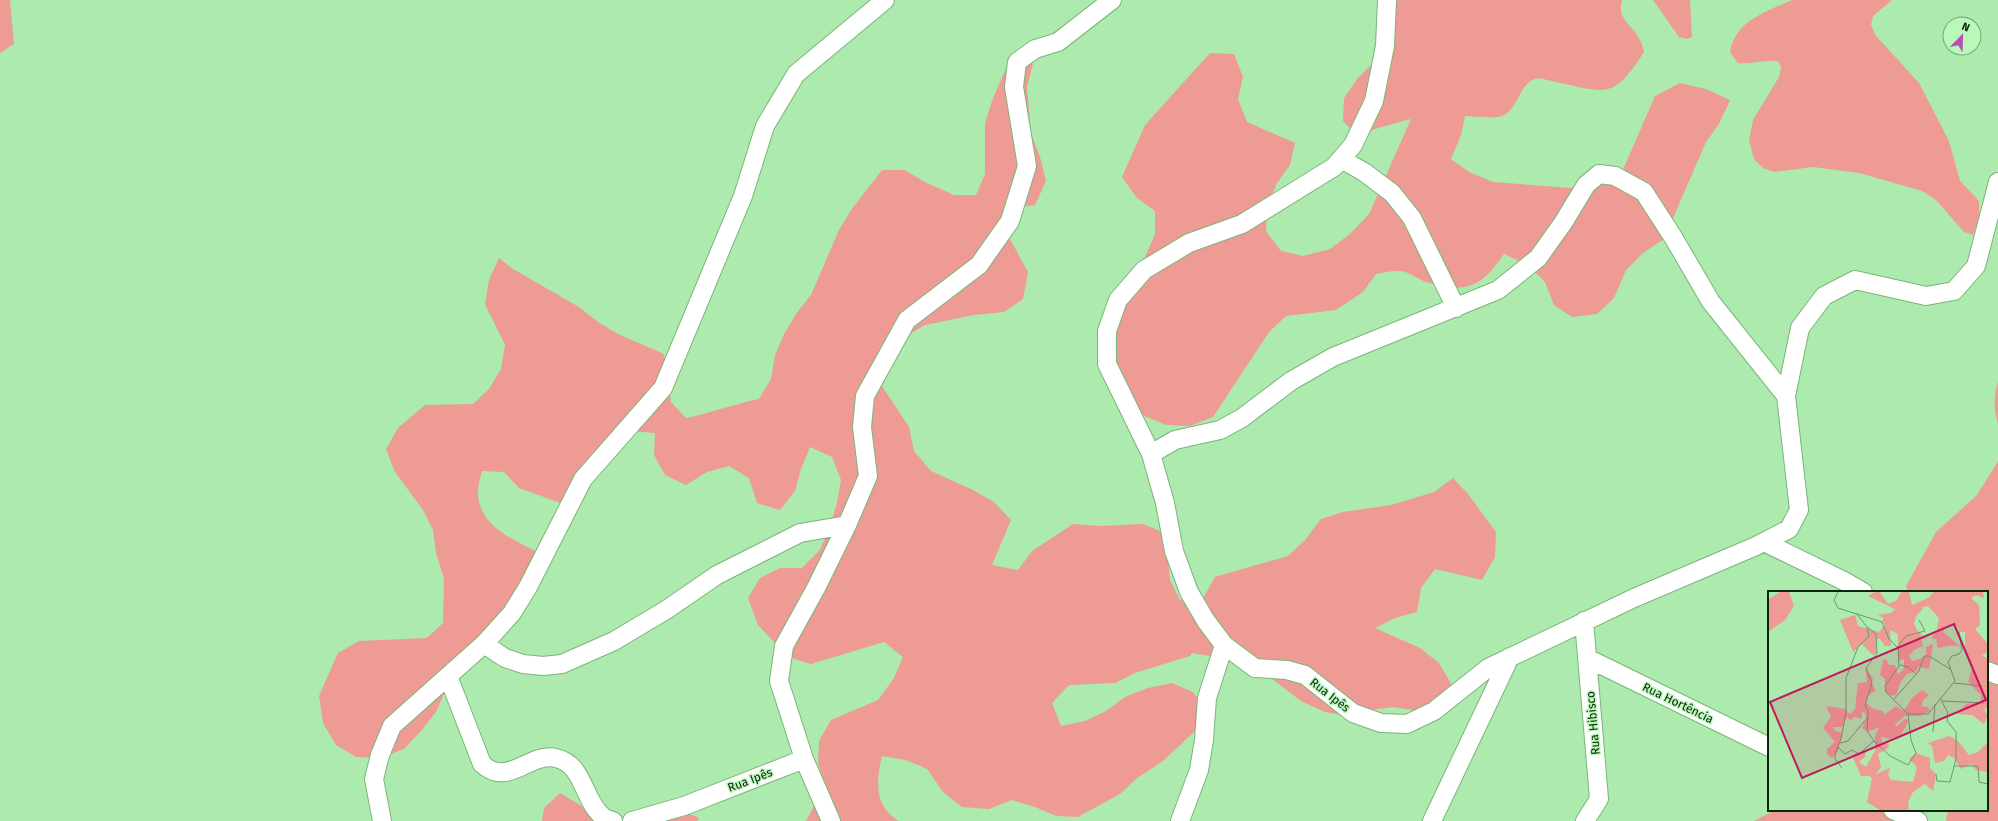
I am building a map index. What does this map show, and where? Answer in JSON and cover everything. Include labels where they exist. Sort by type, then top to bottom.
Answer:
[{"type":"street","points":[[382,821],[374,779],[380,755],[392,726],[484,644],[512,613],[528,587],[583,479],[663,388],[743,196],[765,126],[796,74],[885,0]]},
{"type":"street","points":[[831,821],[804,759],[779,681],[784,646],[816,588],[847,525],[868,476],[862,427],[865,396],[908,320],[979,264],[1010,221],[1027,166],[1014,87],[1017,62],[1035,49],[1058,42],[1112,0]]},
{"type":"street","name":"Rua Ipês","points":[[1386,1],[1385,46],[1374,101],[1353,145],[1334,167],[1242,224],[1189,243],[1144,270],[1118,300],[1107,331],[1108,364],[1151,454],[1165,503],[1174,551],[1189,592],[1206,621],[1224,645],[1255,668],[1287,670],[1305,675],[1353,713],[1381,723],[1406,724],[1434,711],[1488,668],[1584,621],[1764,542],[1789,529],[1798,510],[1786,396],[1800,328],[1824,296],[1855,280],[1926,296],[1954,291],[1976,266],[1998,182]]},
{"type":"street","points":[[1341,159],[1364,172],[1392,193],[1412,218],[1456,308]]},
{"type":"street","points":[[1151,454],[1175,440],[1220,430],[1242,418],[1291,381],[1333,357],[1498,290],[1538,258],[1563,223],[1586,185],[1599,174],[1615,176],[1644,192],[1673,237],[1710,302],[1786,396]]},
{"type":"street","points":[[484,644],[505,658],[523,664],[543,666],[562,664],[614,641],[666,610],[717,575],[800,533],[847,525]]},
{"type":"street","points":[[1764,542],[1861,591]]},
{"type":"street","name":"Rua Hibisco","points":[[1584,621],[1599,799],[1586,821]]},
{"type":"street","points":[[1180,821],[1199,770],[1204,740],[1206,698],[1224,645]]},
{"type":"street","points":[[1432,821],[1510,657]]},
{"type":"street","name":"Rua Hortência","points":[[1588,658],[1768,748]]},
{"type":"street","points":[[1988,671],[1998,675]]},
{"type":"street","points":[[448,676],[482,764],[488,770],[496,773],[506,772],[547,757],[556,758],[566,762],[575,769],[602,817],[613,821]]},
{"type":"street","name":"Rua Ipês","points":[[632,821],[684,806],[804,759]]},
{"type":"street","points":[[1895,811],[1918,821]]},
{"type":"shaded area","points":[[0,0],[10,0],[14,44],[0,53]]},
{"type":"shaded area","points":[[1383,0],[1622,0],[1621,13],[1626,22],[1637,35],[1644,52],[1624,78],[1616,85],[1608,89],[1598,90],[1542,79],[1535,79],[1525,86],[1508,113],[1499,117],[1465,116],[1461,135],[1451,159],[1469,172],[1493,182],[1571,188],[1599,181],[1622,172],[1655,96],[1680,83],[1706,89],[1730,100],[1719,124],[1706,142],[1664,239],[1643,253],[1626,270],[1614,298],[1597,314],[1572,317],[1554,305],[1545,282],[1528,265],[1504,254],[1480,281],[1462,287],[1440,286],[1426,282],[1401,271],[1376,274],[1363,292],[1336,310],[1286,316],[1269,332],[1213,417],[1190,426],[1166,425],[1142,415],[1127,394],[1114,369],[1110,325],[1134,282],[1155,234],[1155,211],[1137,198],[1122,177],[1145,125],[1210,53],[1234,54],[1243,77],[1238,99],[1247,122],[1295,143],[1290,165],[1277,183],[1267,207],[1266,231],[1281,251],[1303,256],[1330,249],[1350,234],[1369,214],[1411,119],[1375,129],[1359,137],[1343,121],[1344,98],[1357,79],[1373,63]]},
{"type":"shaded area","points":[[1653,0],[1690,0],[1692,37],[1687,39],[1679,37]]},
{"type":"shaded area","points":[[1792,0],[1892,0],[1873,16],[1871,25],[1876,36],[1919,83],[1949,141],[1960,181],[1979,201],[1979,219],[1973,235],[1964,232],[1936,200],[1922,191],[1859,173],[1813,167],[1774,172],[1763,168],[1754,159],[1749,140],[1753,120],[1779,77],[1781,68],[1779,62],[1774,61],[1738,63],[1730,52],[1733,41],[1745,25],[1763,13]]},
{"type":"shaded area","points":[[1012,55],[1033,64],[1027,87],[1031,133],[1040,157],[1046,181],[1035,205],[1012,208],[1005,230],[1028,272],[1023,299],[1004,312],[974,315],[925,325],[903,338],[882,386],[909,427],[914,451],[931,471],[973,490],[994,502],[1011,520],[992,565],[1018,570],[1032,551],[1073,524],[1098,526],[1143,524],[1165,533],[1170,580],[1180,600],[1202,600],[1215,577],[1288,556],[1305,540],[1321,519],[1343,512],[1391,505],[1434,492],[1453,478],[1468,494],[1496,532],[1495,557],[1482,580],[1435,569],[1421,588],[1417,612],[1395,618],[1375,628],[1420,648],[1439,663],[1452,685],[1439,705],[1418,711],[1394,707],[1370,710],[1349,716],[1325,712],[1301,701],[1260,670],[1215,657],[1192,653],[1190,656],[1135,673],[1115,683],[1069,685],[1052,703],[1061,726],[1085,721],[1106,711],[1125,697],[1148,688],[1172,683],[1193,692],[1207,711],[1195,731],[1163,761],[1136,779],[1120,794],[1078,817],[1056,816],[1035,807],[1012,800],[989,809],[962,807],[943,792],[927,769],[906,760],[882,756],[878,784],[881,800],[891,815],[899,821],[806,821],[825,785],[818,763],[819,741],[831,720],[878,700],[894,678],[903,657],[884,642],[811,664],[788,657],[758,625],[748,598],[760,578],[780,568],[802,568],[820,550],[830,526],[837,503],[841,480],[832,457],[810,447],[801,469],[795,491],[780,510],[757,503],[749,478],[729,466],[707,472],[686,485],[665,475],[654,455],[655,433],[630,431],[563,504],[519,488],[504,472],[482,471],[478,487],[478,496],[481,508],[487,518],[503,534],[546,557],[445,691],[436,712],[404,749],[381,758],[356,757],[336,745],[323,723],[319,696],[338,653],[359,641],[427,638],[443,623],[444,579],[436,553],[433,530],[423,510],[395,472],[386,449],[398,428],[425,405],[473,404],[489,389],[501,369],[505,345],[485,304],[489,280],[499,258],[513,269],[579,307],[598,322],[618,334],[664,354],[671,402],[686,418],[759,399],[771,379],[775,355],[784,334],[796,314],[811,295],[839,230],[851,210],[882,170],[904,170],[927,183],[954,195],[976,195],[985,174],[985,123],[993,98]]},
{"type":"shaded area","points":[[1998,382],[1998,424],[1995,393]]},
{"type":"shaded area","points":[[1998,461],[1998,821],[1946,821],[1948,811],[1988,811],[1988,591],[1908,591],[1906,586],[1936,532],[1977,495]]},
{"type":"shaded area","points":[[560,793],[580,805],[596,821],[542,821],[544,808]]},
{"type":"shaded area","points":[[677,809],[699,818],[697,821],[650,821]]},
{"type":"shaded area","points":[[1773,811],[1888,811],[1899,821],[1754,821]]}]
